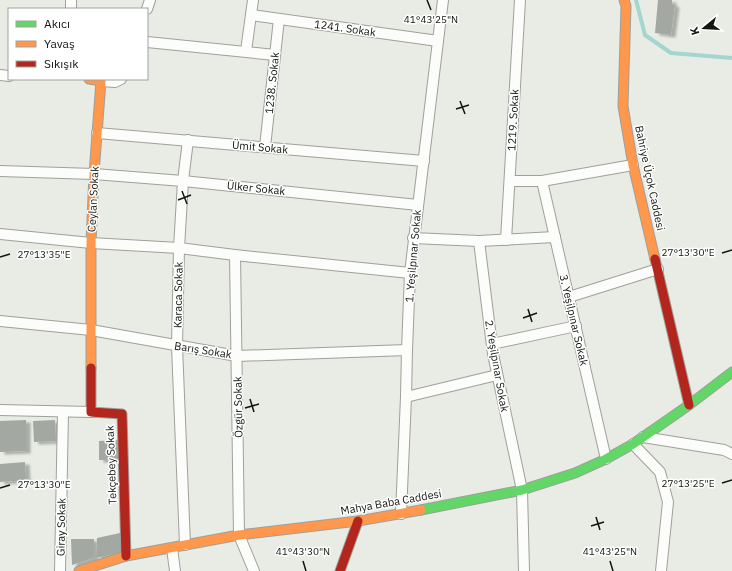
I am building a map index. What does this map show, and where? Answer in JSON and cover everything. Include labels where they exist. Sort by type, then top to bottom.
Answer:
[{"type":"street","points":[[246,51],[253,0]]},
{"type":"street","name":"1. Yeşilpınar Sokak","points":[[401,514],[410,273],[413,238],[424,161],[443,0]]},
{"type":"street","name":"1219. Sokak","points":[[506,240],[520,0]]},
{"type":"street","name":"Bahriye Üçok Caddesi","points":[[624,0],[626,6],[623,106],[633,165],[689,405]]},
{"type":"street","name":"1241. Sokak","points":[[251,15],[438,40]]},
{"type":"street","name":"1238. Sokak","points":[[265,147],[279,19]]},
{"type":"street","points":[[148,42],[275,55]]},
{"type":"street","points":[[95,80],[115,82],[119,80]]},
{"type":"street","name":"Ceylan Sokak","points":[[91,330],[91,243],[94,174],[101,81]]},
{"type":"street","name":"Ümit Sokak","points":[[97,133],[424,161]]},
{"type":"street","name":"Karaca Sokak","points":[[185,545],[177,346],[179,248],[183,181],[188,140]]},
{"type":"street","points":[[510,181],[542,181],[633,165]]},
{"type":"street","name":"Ülker Sokak","points":[[0,171],[94,174],[183,181],[418,206]]},
{"type":"street","name":"3. Yeşilpınar Sokak","points":[[542,181],[606,459]]},
{"type":"street","points":[[0,234],[91,243],[179,248],[410,273]]},
{"type":"street","points":[[413,238],[479,241],[555,237]]},
{"type":"street","name":"2. Yeşilpınar Sokak","points":[[479,241],[493,354],[522,490],[524,571]]},
{"type":"street","name":"Özgür Sokak","points":[[235,255],[240,535]]},
{"type":"street","points":[[569,297],[658,269]]},
{"type":"street","name":"Barış Sokak","points":[[0,321],[91,330],[237,356],[407,350]]},
{"type":"street","points":[[492,344],[576,326]]},
{"type":"street","points":[[0,410],[91,412],[91,330]]},
{"type":"street","name":"Mahya Baba Caddesi","points":[[79,571],[126,556],[185,545],[240,535],[358,521],[401,514],[522,490],[575,473],[606,459],[633,444],[689,405],[732,372]]},
{"type":"street","points":[[406,397],[497,375]]},
{"type":"street","name":"Giray Sokak","points":[[60,571],[63,412]]},
{"type":"street","name":"Tekçebey Sokak","points":[[91,412],[122,414],[126,556]]},
{"type":"street","points":[[643,437],[724,450],[732,454]]},
{"type":"street","points":[[633,444],[660,472],[668,502],[661,571]]},
{"type":"street","points":[[340,571],[358,521]]},
{"type":"street","points":[[240,535],[254,571]]},
{"type":"street","points":[[172,548],[175,571]]},
{"type":"building","points":[[658,0],[672,0],[672,4],[675,5],[671,35],[655,33]]},
{"type":"building","points":[[26,420],[26,451],[0,452],[0,421]]},
{"type":"building","points":[[55,420],[56,441],[34,442],[33,421]]},
{"type":"building","points":[[118,440],[119,460],[99,460],[99,441]]},
{"type":"building","points":[[25,462],[26,480],[0,482],[0,464]]},
{"type":"building","points":[[120,533],[124,552],[96,558],[97,538]]},
{"type":"building","points":[[71,539],[94,539],[94,558],[72,565]]},
{"type":"waterway","points":[[636,0],[645,35],[671,53],[732,58]]},
{"type":"traffic: fast","points":[[421,510],[522,490],[575,473],[606,459],[633,444],[689,405],[732,372]]},
{"type":"traffic: slow","points":[[624,0],[626,6],[623,106],[633,165],[655,259]]},
{"type":"traffic: slow","points":[[91,368],[91,243],[94,174],[101,81],[95,80]]},
{"type":"traffic: slow","points":[[79,571],[126,556],[239,535],[358,521],[421,510]]},
{"type":"traffic: jam","points":[[655,259],[689,405]]},
{"type":"traffic: jam","points":[[91,368],[91,412],[122,414],[126,556]]},
{"type":"traffic: jam","points":[[340,571],[358,521]]}]
